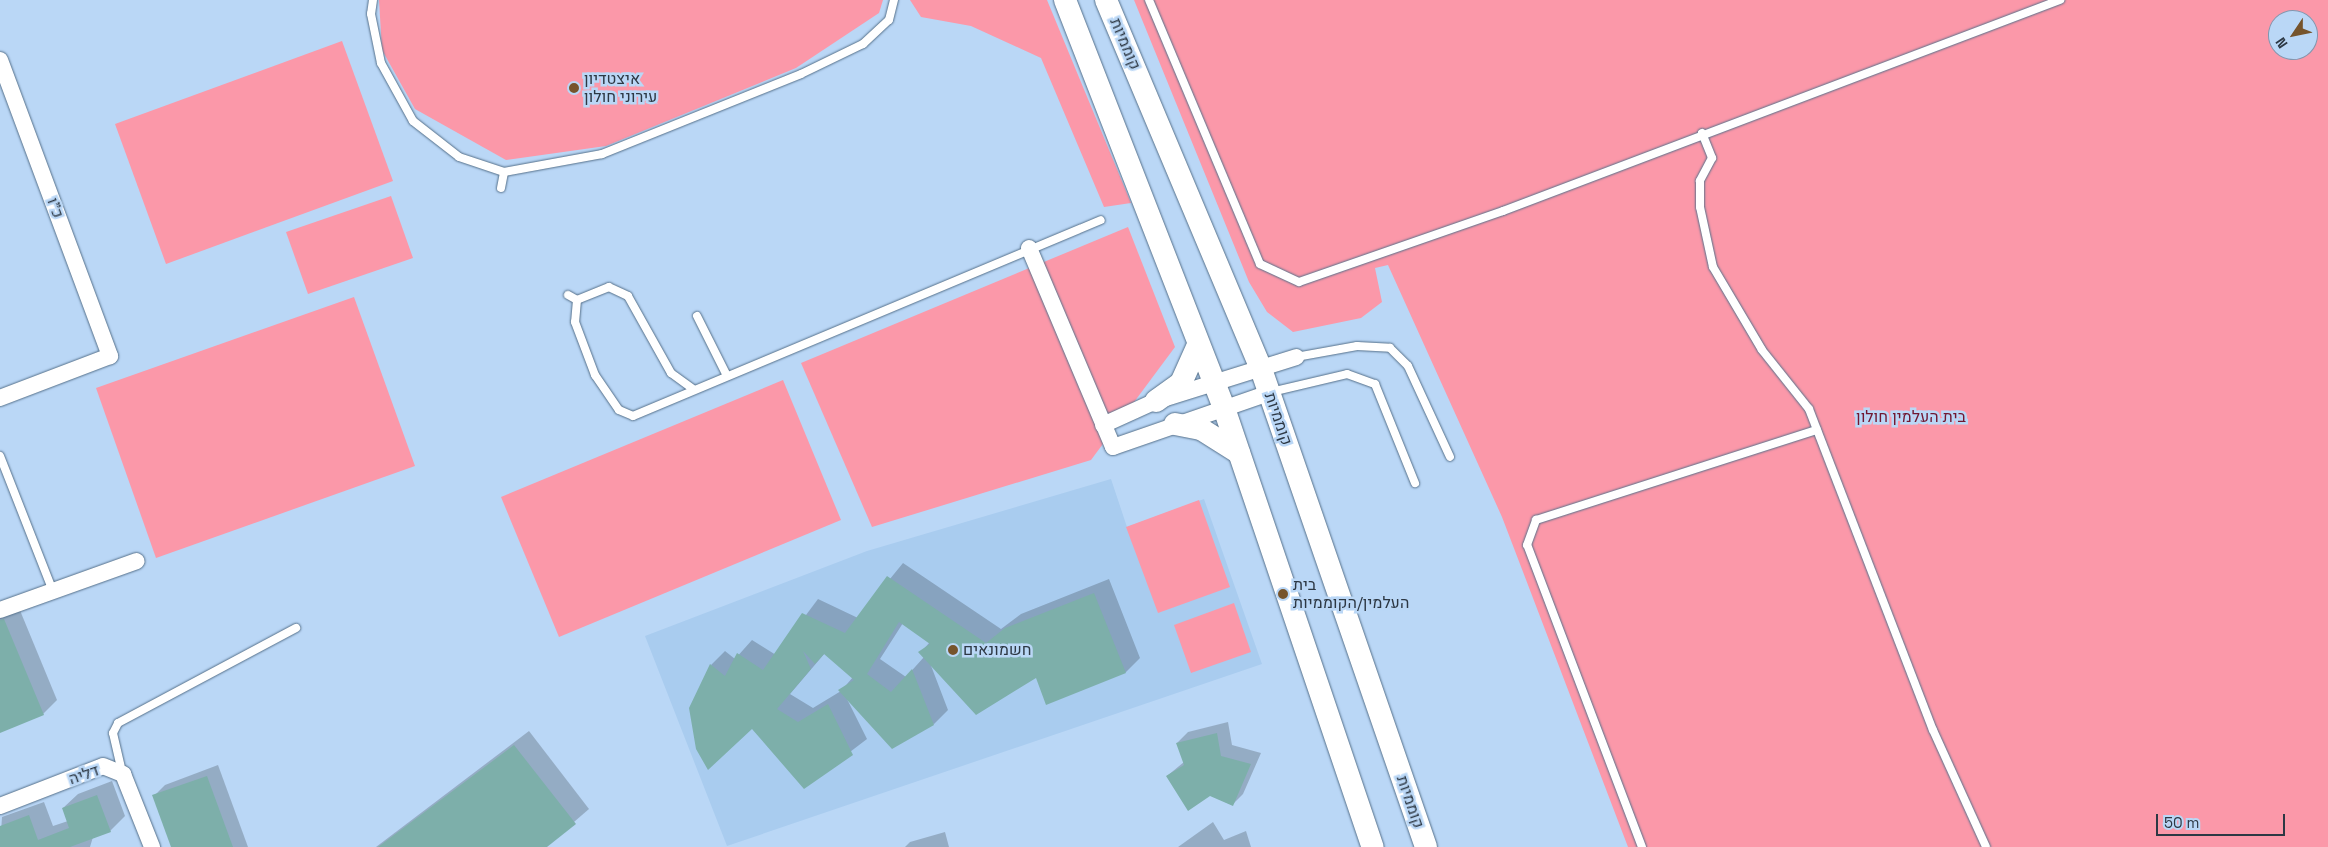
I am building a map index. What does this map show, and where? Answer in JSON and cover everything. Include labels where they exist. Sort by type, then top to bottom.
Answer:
[{"type":"main road","points":[[1065,0],[1212,383],[1224,408],[1373,847]]},
{"type":"main road","name":"קוממיות","points":[[1106,0],[1260,366],[1426,847]]},
{"type":"main road","points":[[1156,401],[1181,383],[1198,345]]},
{"type":"main road","points":[[1175,424],[1201,429],[1239,452]]},
{"type":"street","name":"כ\"ו","points":[[0,60],[110,356],[1,396]]},
{"type":"street","points":[[1029,248],[1113,447],[1269,392]]},
{"type":"street","points":[[1103,425],[1156,401],[1260,366],[1296,357]]},
{"type":"street","points":[[0,610],[137,561]]},
{"type":"street","name":"דליה","points":[[0,806],[103,766],[123,774],[152,847]]},
{"type":"lane","points":[[373,0],[371,14],[381,63],[413,121],[459,157],[504,172],[602,154],[801,74],[863,44],[888,20],[894,0]]},
{"type":"lane","points":[[1149,0],[1260,264],[1299,282],[1340,271],[1702,133],[2060,0]]},
{"type":"lane","points":[[1702,133],[1712,158],[1700,181],[1700,207],[1713,267],[1762,350],[1809,409],[1933,730],[1986,847]]},
{"type":"lane","points":[[501,188],[504,172]]},
{"type":"lane","points":[[578,300],[575,322],[592,367],[619,410],[633,416],[1029,248],[1100,220]]},
{"type":"lane","points":[[568,295],[578,300],[609,287],[628,296],[671,374],[693,390]]},
{"type":"lane","points":[[697,316],[727,376]]},
{"type":"lane","points":[[1296,357],[1357,346],[1390,348],[1408,366],[1450,457]]},
{"type":"lane","points":[[1269,392],[1347,374],[1375,384],[1415,483]]},
{"type":"lane","points":[[1642,847],[1527,545],[1536,520],[1817,430]]},
{"type":"lane","points":[[0,456],[53,591]]},
{"type":"lane","points":[[123,774],[113,733],[118,723],[296,628]]},
{"type":"shaded area","name":"חשמונאים","points":[[1111,479],[1127,527],[1204,499],[1262,664],[727,846],[645,636],[867,551]]},
{"type":"green space","name":"איצטדיון עירוני חולון","points":[[379,0],[883,0],[879,13],[796,68],[606,146],[506,160],[415,109],[382,50]]},
{"type":"green space","points":[[910,0],[1047,0],[1131,203],[1104,207],[1041,58],[971,26],[921,17]]},
{"type":"green space","name":"בית העלמין חולון","points":[[1134,0],[2328,0],[2328,847],[1628,847],[1502,517],[1388,265],[1375,268],[1382,302],[1361,318],[1293,332],[1267,312],[1249,282]]},
{"type":"green space","points":[[342,41],[393,181],[166,264],[115,124]]},
{"type":"green space","points":[[391,196],[413,258],[308,294],[286,232]]},
{"type":"green space","points":[[1128,227],[1175,347],[1091,460],[872,527],[801,363]]},
{"type":"green space","points":[[354,297],[415,466],[156,558],[96,388]]},
{"type":"green space","points":[[783,380],[841,520],[559,637],[501,497]]},
{"type":"green space","points":[[1199,500],[1230,587],[1158,613],[1126,527]]},
{"type":"green space","points":[[1234,603],[1251,652],[1191,673],[1174,625]]},
{"type":"building","points":[[887,576],[986,643],[1005,628],[1094,593],[1126,673],[1046,705],[1036,678],[976,715],[918,652],[930,644],[899,622],[867,674],[891,692],[912,669],[934,725],[892,749],[838,690],[854,680],[824,654],[815,664],[803,651],[811,669],[777,709],[798,722],[828,704],[853,755],[804,789],[752,729],[708,770],[696,749],[689,708],[710,664],[725,676],[737,653],[763,670],[802,613],[845,633]]},
{"type":"building","points":[[4,619],[44,715],[0,733],[0,620]]},
{"type":"building","points":[[1217,733],[1221,756],[1251,764],[1233,806],[1210,796],[1188,811],[1166,776],[1184,765],[1176,743]]},
{"type":"building","points":[[514,745],[576,824],[547,847],[378,847]]},
{"type":"building","points":[[207,776],[233,847],[171,847],[152,795]]},
{"type":"building","points":[[97,795],[111,832],[70,847],[0,847],[0,826],[29,815],[38,840],[69,828],[62,808]]},
{"type":"place","name":"איצטדיון עירוני חולון","points":[[574,88]]},
{"type":"place","name":"בית העלמין/הקוממיות","points":[[1283,594]]},
{"type":"place","name":"חשמונאים","points":[[953,650]]}]
